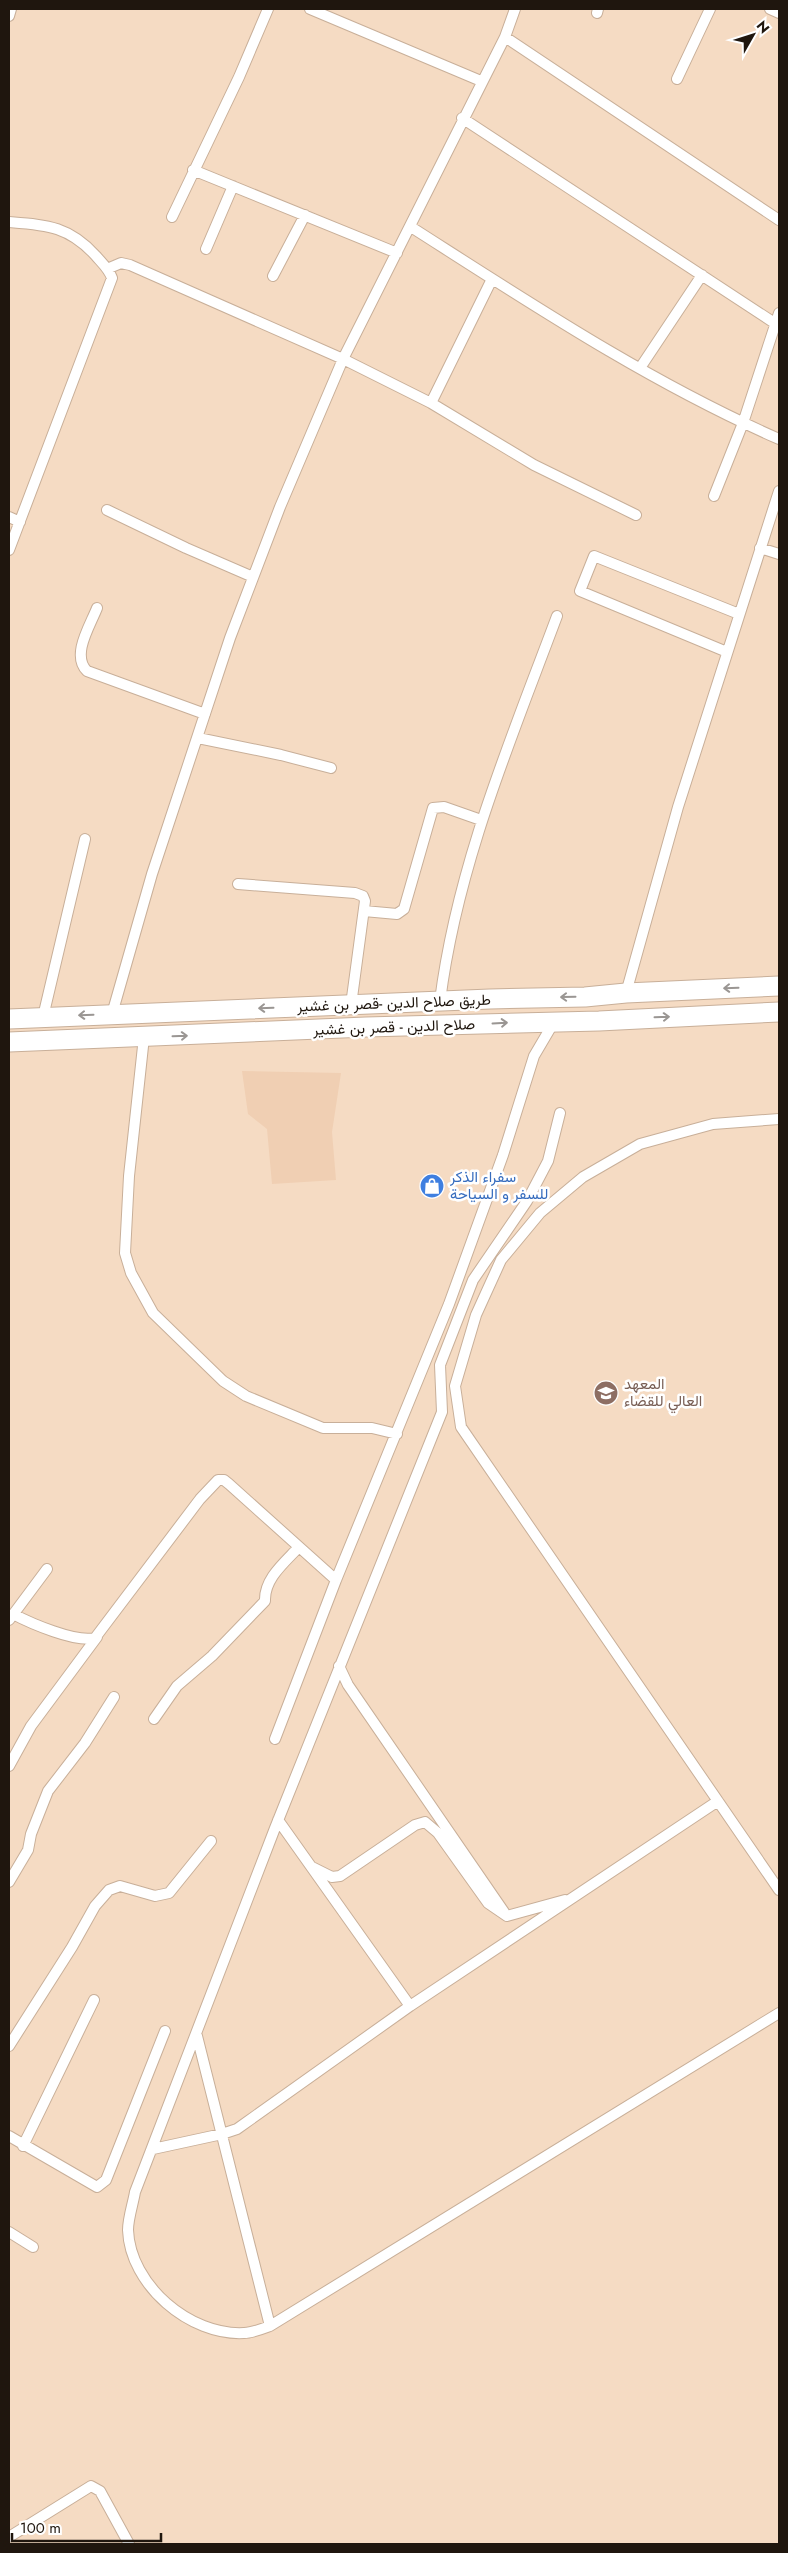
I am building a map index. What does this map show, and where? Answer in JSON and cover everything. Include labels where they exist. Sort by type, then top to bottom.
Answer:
[{"type":"highway","name":"طريق صلاح الدين -قصر بن غشير","points":[[9,1019],[537,998],[779,986]]},
{"type":"highway","points":[[620,1019],[610,1014],[606,1009],[607,1003],[622,993]]},
{"type":"highway","points":[[537,998],[545,1002],[549,1008],[548,1022]]},
{"type":"highway","name":"صلاح الدين - قصر بن غشير","points":[[9,1042],[779,1012]]},
{"type":"street","points":[[9,16],[11,9]]},
{"type":"street","points":[[172,217],[239,78],[268,9]]},
{"type":"street","points":[[310,9],[482,82]]},
{"type":"street","points":[[112,1014],[152,874],[230,638],[280,507],[343,358],[410,227],[462,118],[505,37],[515,9]]},
{"type":"street","points":[[677,79],[710,9]]},
{"type":"street","points":[[770,9],[779,13]]},
{"type":"street","points":[[505,37],[779,220]]},
{"type":"street","points":[[462,118],[776,324]]},
{"type":"street","points":[[193,170],[397,252]]},
{"type":"street","points":[[206,249],[233,186]]},
{"type":"street","points":[[273,276],[304,215]]},
{"type":"street","points":[[9,222],[58,228],[73,234],[84,242],[107,269],[112,282],[9,550]]},
{"type":"street","points":[[410,227],[597,344],[743,423],[779,439]]},
{"type":"street","points":[[107,269],[118,264],[130,265],[343,358],[432,403],[534,465],[636,515]]},
{"type":"street","points":[[640,368],[702,275]]},
{"type":"street","points":[[432,403],[492,279]]},
{"type":"street","points":[[714,496],[743,423],[779,313]]},
{"type":"street","points":[[622,993],[675,816],[779,491]]},
{"type":"street","points":[[107,510],[186,548],[253,577]]},
{"type":"street","points":[[9,517],[20,522]]},
{"type":"street","points":[[760,548],[779,554]]},
{"type":"street","points":[[727,652],[580,591],[594,556],[739,614]]},
{"type":"street","points":[[97,608],[80,654],[82,666],[87,671],[205,714]]},
{"type":"street","points":[[440,1001],[445,960],[463,882],[481,820],[557,616]]},
{"type":"street","points":[[198,738],[280,754],[331,768]]},
{"type":"street","points":[[364,911],[397,914],[404,909],[433,808],[444,807],[481,820]]},
{"type":"street","points":[[43,1017],[85,838]]},
{"type":"street","points":[[238,884],[355,893],[364,899],[351,1004]]},
{"type":"street","points":[[275,1739],[336,1580],[449,1304],[503,1155],[534,1056],[548,1022]]},
{"type":"street","points":[[144,1037],[130,1176],[125,1253],[131,1273],[144,1300],[153,1313],[223,1381],[246,1396],[323,1428],[372,1428],[396,1434]]},
{"type":"street","points":[[560,1113],[548,1161],[527,1201],[474,1280],[440,1365],[442,1412],[278,1820],[197,2036],[135,2192],[128,2229],[133,2258],[150,2288],[173,2310],[213,2329],[244,2333],[270,2326],[779,2013]]},
{"type":"street","points":[[779,1119],[713,1124],[640,1144],[583,1176],[540,1214],[501,1260],[476,1315],[455,1386],[461,1427],[779,1890]]},
{"type":"street","points":[[9,1766],[31,1726],[114,1611],[200,1499],[218,1480],[224,1480],[229,1484],[298,1548],[336,1580]]},
{"type":"street","points":[[154,1719],[177,1686],[212,1656],[265,1601],[268,1582],[298,1548]]},
{"type":"street","points":[[47,1569],[11,1617],[42,1629],[92,1639],[99,1634]]},
{"type":"street","points":[[339,1666],[348,1685],[507,1916]]},
{"type":"street","points":[[9,1882],[28,1850],[31,1834],[48,1791],[85,1743],[114,1697]]},
{"type":"street","points":[[153,2149],[237,2129],[410,2006],[718,1801]]},
{"type":"street","points":[[278,1820],[410,2006]]},
{"type":"street","points":[[312,1867],[332,1877],[340,1876],[415,1825],[425,1822],[438,1833],[488,1903],[507,1916]]},
{"type":"street","points":[[9,2046],[48,1987],[102,1896],[120,1886],[155,1896],[169,1893],[211,1841]]},
{"type":"street","points":[[507,1916],[575,1896]]},
{"type":"street","points":[[23,2146],[94,2000]]},
{"type":"street","points":[[9,2136],[92,2185],[101,2185],[106,2180],[166,2031]]},
{"type":"street","points":[[197,2036],[270,2326]]},
{"type":"street","points":[[9,2232],[34,2247]]},
{"type":"street","points":[[9,2537],[91,2486],[100,2491],[129,2544]]},
{"type":"shaded area","points":[[242,1071],[341,1073],[332,1132],[336,1180],[272,1184],[267,1129],[248,1114]]},
{"type":"place","name":"سفراء الذكر للسفر و السياحة","points":[[432,1186]]},
{"type":"place","name":"المعهد العالي للقضاء","points":[[606,1393]]}]
